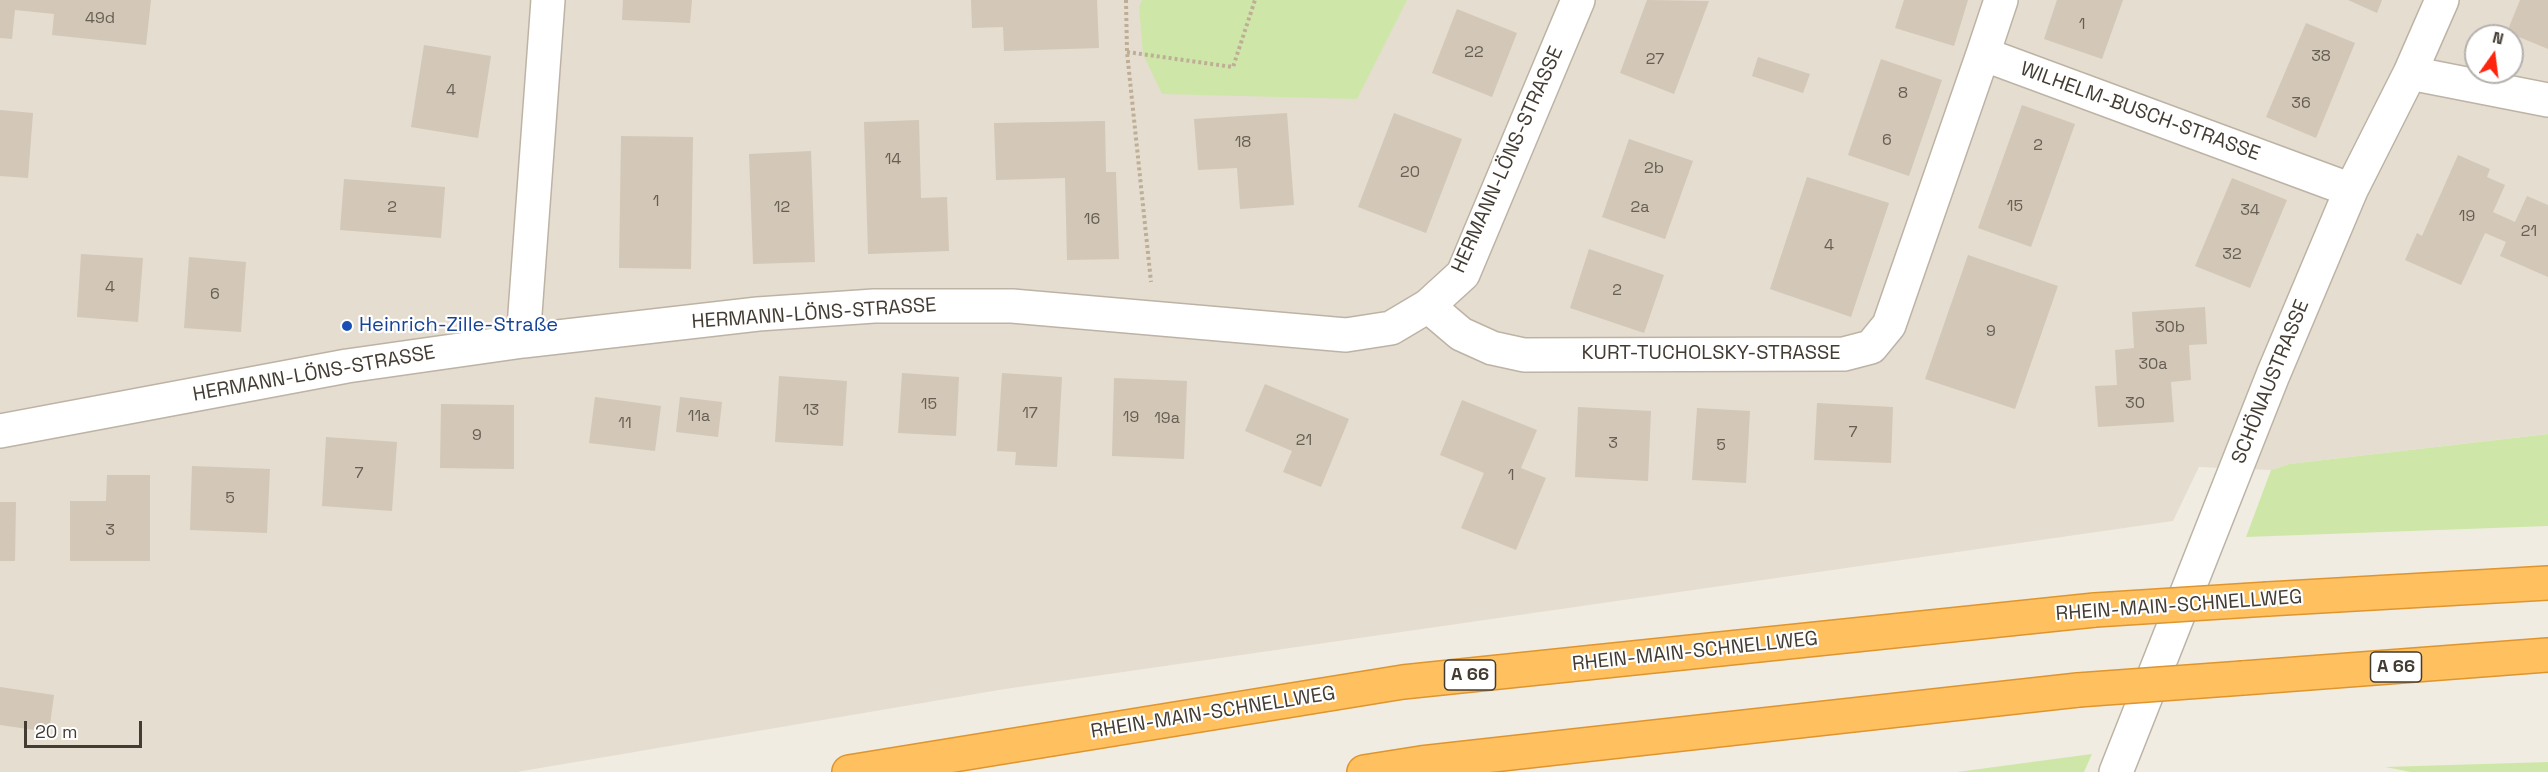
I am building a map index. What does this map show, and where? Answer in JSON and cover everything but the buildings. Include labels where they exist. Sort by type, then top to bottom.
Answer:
[{"type":"highway","name":"RHEIN-MAIN-SCHNELLWEG","points":[[849,772],[1403,682],[2096,610],[2548,583]]},
{"type":"highway","name":"A 66","points":[[1364,772],[1421,763],[2078,690],[2548,655]]},
{"type":"street","points":[[523,341],[548,0]]},
{"type":"street","name":"HERMANN-LÖNS-STRASSE","points":[[0,431],[347,366],[523,341],[758,314],[874,306],[1012,306],[1346,335],[1391,328],[1428,306],[1463,274],[1578,0]]},
{"type":"street","points":[[1983,54],[2001,0]]},
{"type":"street","name":"SCHÖNAUSTRASSE","points":[[2116,772],[2273,375],[2351,190],[2410,73],[2442,0]]},
{"type":"street","name":"KURT-TUCHOLSKY-STRASSE","points":[[1428,306],[1461,334],[1492,348],[1524,355],[1844,354],[1871,347],[1889,325],[1983,54]]},
{"type":"street","name":"WILHELM-BUSCH-STRASSE","points":[[1983,54],[2351,190]]},
{"type":"street","points":[[2410,73],[2548,100]]},
{"type":"path","points":[[1126,0],[1127,52],[1151,280],[1148,319]]},
{"type":"path","points":[[1127,52],[1233,67],[1255,0]]},
{"type":"shaded area","points":[[0,0],[2548,0],[2548,434],[2289,464],[2271,470],[2199,467],[2173,521],[1005,689],[517,772],[0,772]]},
{"type":"green space","points":[[1142,0],[1407,0],[1357,99],[1162,94],[1143,54],[1139,7]]},
{"type":"green space","points":[[2548,434],[2548,526],[2246,537],[2271,470],[2289,464]]},
{"type":"green space","points":[[2092,754],[2084,772],[1957,772]]},
{"type":"green space","points":[[2548,762],[2548,772],[2411,772],[2385,767]]},
{"type":"place","name":"Heinrich-Zille-Straße","points":[[347,326]]}]
